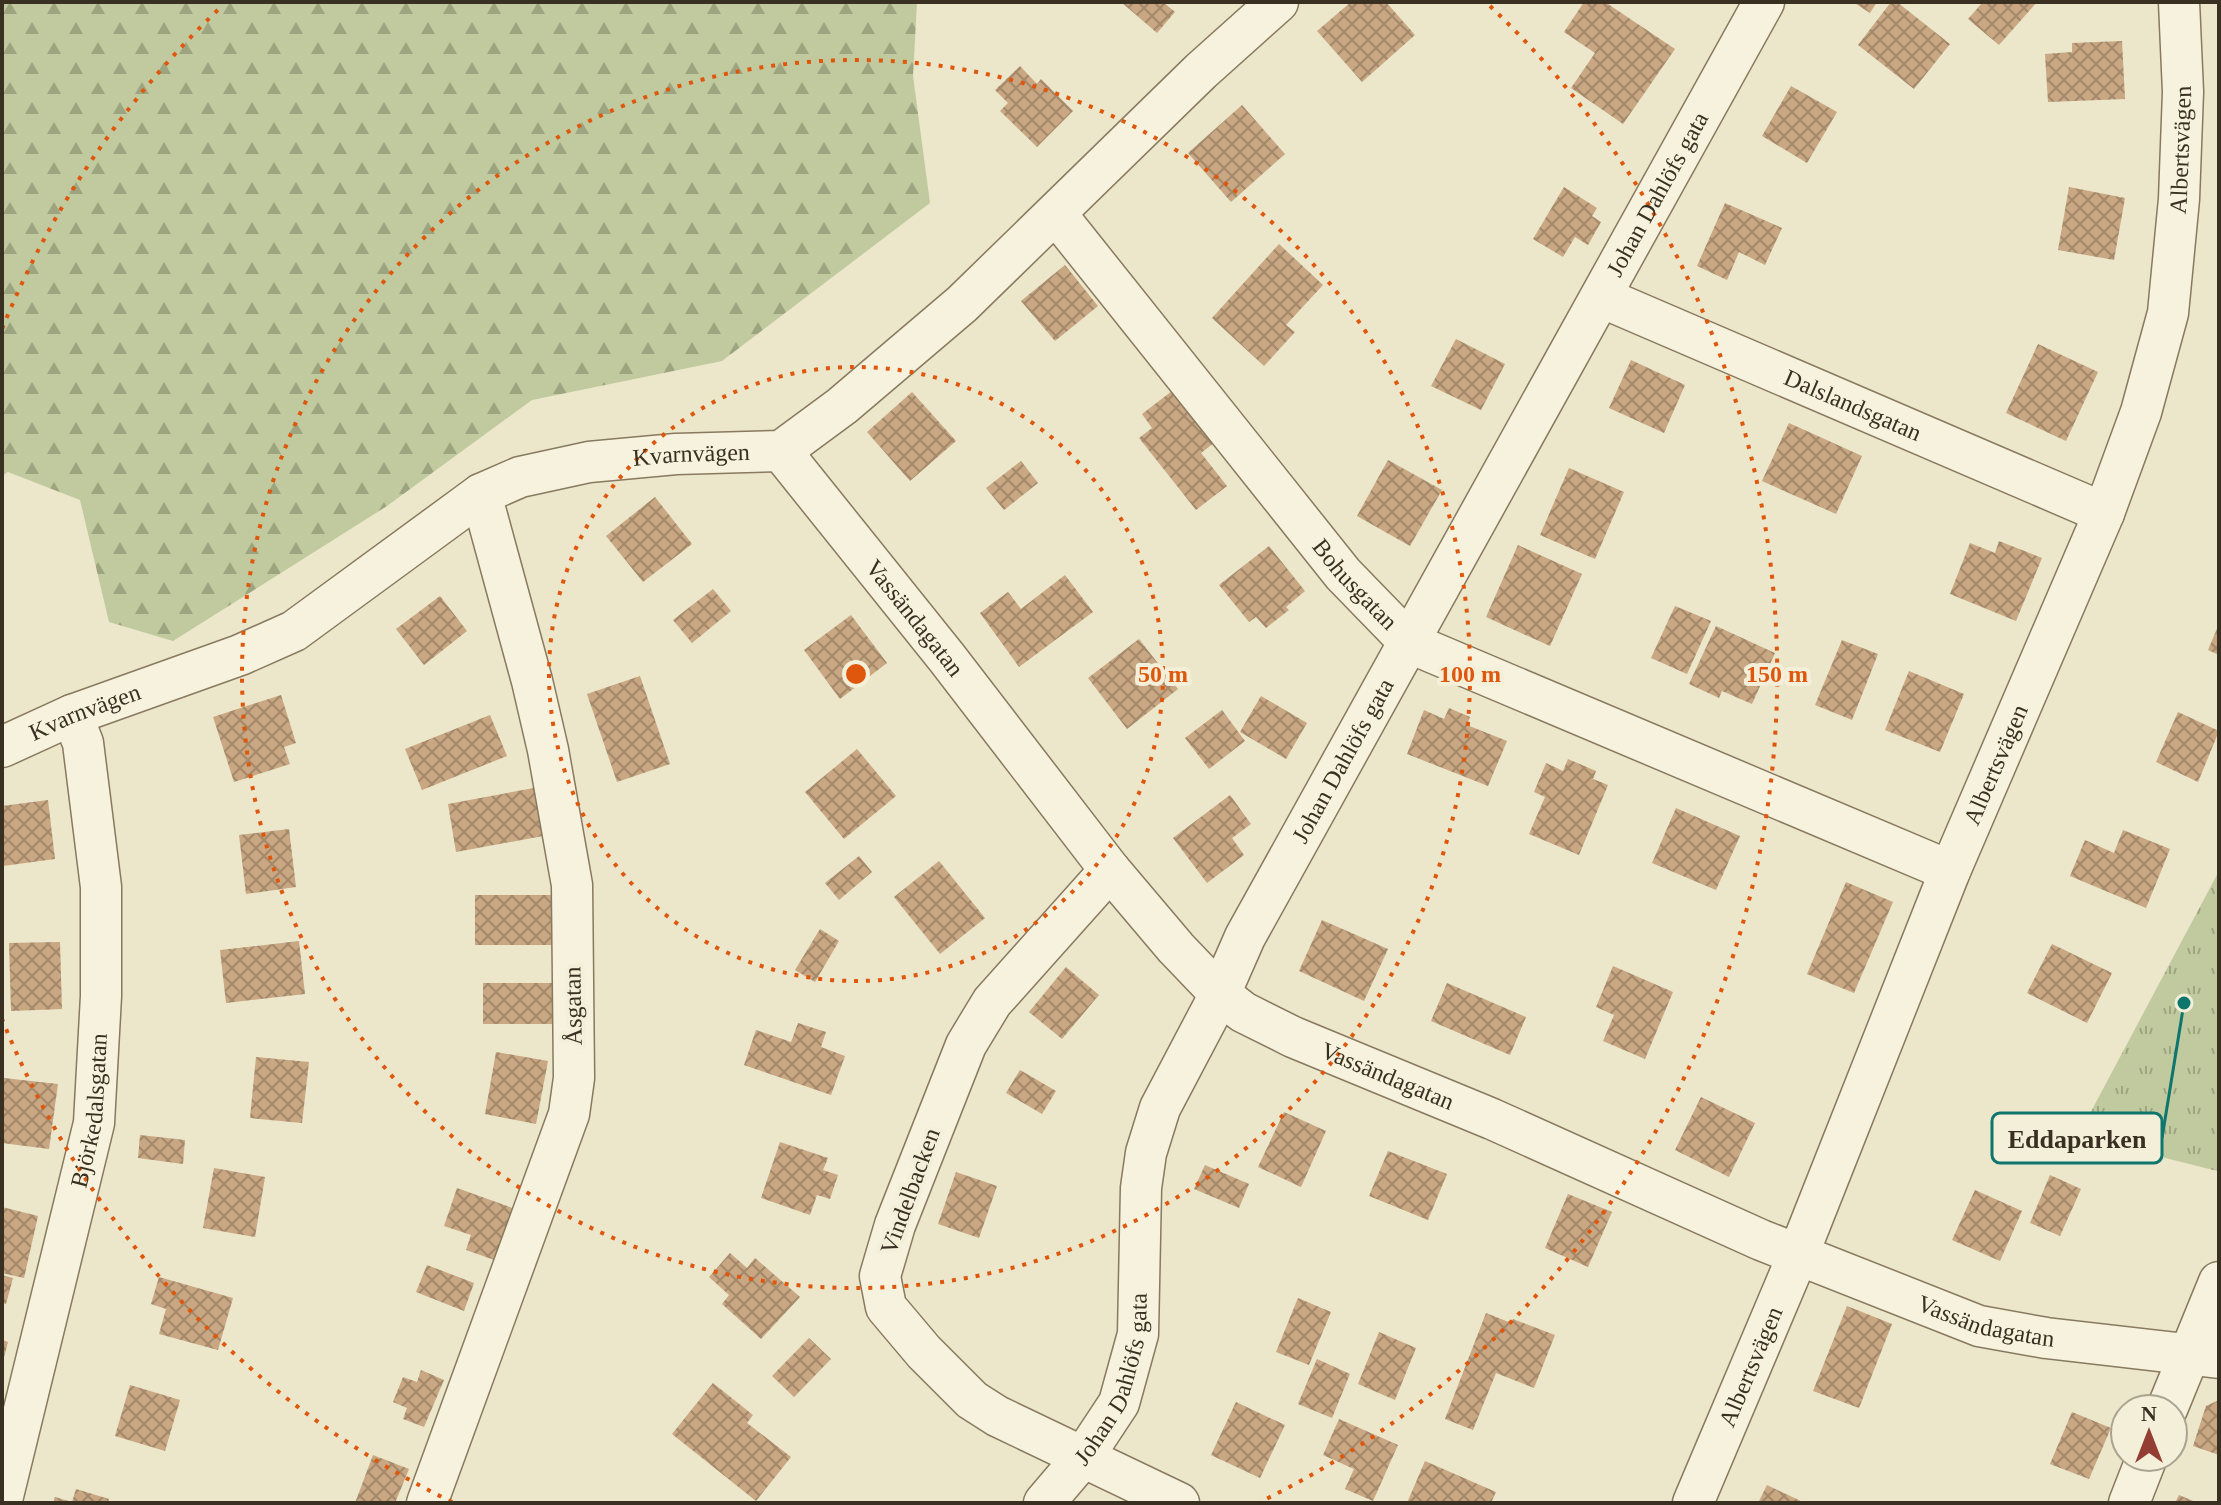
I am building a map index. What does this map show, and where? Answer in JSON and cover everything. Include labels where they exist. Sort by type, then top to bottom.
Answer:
[{"type":"street","name":"Kvarnvägen","points":[[2,747],[72,715],[240,655],[294,631],[481,494],[520,477],[589,462],[676,454],[781,451],[842,406],[962,304],[1201,71],[1278,2]]},
{"type":"street","name":"Johan Dahlöfs gata","points":[[1044,1503],[1084,1456],[1119,1403],[1138,1334],[1141,1188],[1146,1153],[1160,1108],[1220,994],[1245,937],[1764,2]]},
{"type":"street","name":"Albertsvägen","points":[[1693,1503],[1798,1255],[1950,871],[2104,513],[2141,412],[2168,313],[2179,199],[2183,92],[2179,2]]},
{"type":"street","name":"Bohusgatan","points":[[1056,214],[1343,574],[1410,643],[1950,871]]},
{"type":"street","name":"Dalslandsgatan","points":[[1601,297],[2104,513]]},
{"type":"street","name":"Vassändagatan","points":[[781,451],[947,658],[1110,870],[1176,948],[1220,994],[1243,1012],[1293,1037],[1492,1119],[1798,1255],[1979,1326],[2046,1338],[2204,1356]]},
{"type":"street","name":"Åsgatan","points":[[427,1503],[569,1114],[574,1078],[572,885],[532,681],[481,494]]},
{"type":"street","name":"Björkedalsgatan","points":[[2,1500],[94,1123],[101,996],[101,887],[83,743],[72,715]]},
{"type":"street","name":"Vindelbacken","points":[[1110,870],[992,1002],[966,1045],[895,1225],[880,1276],[886,1307],[924,1352],[972,1400],[997,1416],[1179,1503]]},
{"type":"street","points":[[2178,1393],[2204,1356],[2219,1282]]},
{"type":"street","points":[[2129,1503],[2141,1473]]},
{"type":"green space","points":[[2,2],[917,2],[913,76],[930,203],[722,361],[532,400],[387,506],[173,641],[109,622],[80,500],[8,472],[2,476]]},
{"type":"green space","points":[[2219,871],[2217,1171],[2078,1136]]},
{"type":"building","points":[[1121,2],[1163,2],[1175,12],[1157,33]]},
{"type":"building","points":[[1351,2],[1386,2],[1415,35],[1362,82],[1317,31]]},
{"type":"building","points":[[1584,2],[1605,2],[1675,49],[1623,124],[1571,88],[1595,53],[1564,32]]},
{"type":"building","points":[[1853,2],[1877,2],[1870,13]]},
{"type":"building","points":[[1891,2],[1897,2],[1950,44],[1914,89],[1858,45]]},
{"type":"building","points":[[1983,2],[2037,2],[1999,45],[1968,19]]},
{"type":"building","points":[[2122,41],[2125,99],[2048,102],[2045,54],[2072,52],[2072,43]]},
{"type":"building","points":[[1020,66],[1037,84],[1041,79],[1073,111],[1037,147],[1000,111],[1008,103],[995,90]]},
{"type":"building","points":[[1791,86],[1837,112],[1807,163],[1762,136]]},
{"type":"building","points":[[1242,105],[1285,154],[1231,202],[1188,153]]},
{"type":"building","points":[[1564,187],[1597,208],[1592,216],[1601,222],[1588,245],[1575,237],[1563,257],[1533,239]]},
{"type":"building","points":[[2069,187],[2125,198],[2114,260],[2058,250]]},
{"type":"building","points":[[1725,203],[1782,228],[1765,265],[1739,252],[1727,280],[1697,266]]},
{"type":"building","points":[[1279,244],[1323,285],[1286,325],[1295,332],[1264,366],[1212,318]]},
{"type":"building","points":[[1065,265],[1098,306],[1055,341],[1021,301]]},
{"type":"building","points":[[1456,339],[1505,364],[1481,410],[1431,386]]},
{"type":"building","points":[[2038,344],[2098,372],[2066,441],[2006,413]]},
{"type":"building","points":[[1631,360],[1685,385],[1664,433],[1609,408]]},
{"type":"building","points":[[1172,391],[1214,443],[1201,453],[1227,486],[1196,510],[1139,438],[1152,428],[1142,414]]},
{"type":"building","points":[[912,392],[956,441],[910,481],[867,432]]},
{"type":"building","points":[[1789,423],[1862,456],[1836,514],[1762,481]]},
{"type":"building","points":[[1388,460],[1442,490],[1410,546],[1357,516]]},
{"type":"building","points":[[1021,461],[1038,483],[1004,510],[986,488]]},
{"type":"building","points":[[1569,468],[1624,492],[1595,559],[1540,535]]},
{"type":"building","points":[[655,497],[692,544],[643,582],[606,536]]},
{"type":"building","points":[[1999,541],[2042,558],[2016,621],[1950,594],[1970,543],[1995,553]]},
{"type":"building","points":[[1518,545],[1582,574],[1550,646],[1486,617]]},
{"type":"building","points":[[1269,546],[1305,591],[1286,607],[1289,610],[1266,628],[1256,617],[1249,622],[1219,585]]},
{"type":"building","points":[[1065,575],[1093,612],[1019,667],[980,613],[1008,592],[1021,609]]},
{"type":"building","points":[[713,589],[731,611],[692,643],[673,620]]},
{"type":"building","points":[[440,596],[467,631],[424,665],[396,629]]},
{"type":"building","points":[[1675,606],[1711,621],[1687,674],[1651,658]]},
{"type":"building","points":[[851,615],[887,663],[840,699],[804,650]]},
{"type":"building","points":[[2219,624],[2219,655],[2208,650]]},
{"type":"building","points":[[1716,626],[1775,653],[1752,704],[1722,691],[1719,698],[1689,684]]},
{"type":"building","points":[[1139,639],[1178,689],[1127,729],[1088,678]]},
{"type":"building","points":[[1842,640],[1878,654],[1852,720],[1815,705]]},
{"type":"building","points":[[1909,671],[1964,694],[1940,752],[1885,730]]},
{"type":"building","points":[[640,676],[670,764],[617,782],[587,694]]},
{"type":"building","points":[[281,695],[296,743],[284,747],[290,764],[234,782],[213,717]]},
{"type":"building","points":[[1261,696],[1307,723],[1286,759],[1240,732]]},
{"type":"building","points":[[1449,708],[1470,717],[1467,725],[1507,741],[1488,786],[1407,754],[1424,710],[1444,719]]},
{"type":"building","points":[[1222,710],[1245,741],[1209,769],[1185,738]]},
{"type":"building","points":[[2178,712],[2219,731],[2198,782],[2156,762]]},
{"type":"building","points":[[490,715],[507,756],[422,790],[405,749]]},
{"type":"building","points":[[857,749],[896,796],[844,839],[805,792]]},
{"type":"building","points":[[1568,759],[1596,771],[1593,779],[1608,785],[1579,855],[1529,834],[1545,797],[1534,792],[1546,763],[1563,771]]},
{"type":"building","points":[[534,788],[543,836],[456,852],[448,804]]},
{"type":"building","points":[[1230,795],[1251,824],[1232,838],[1244,855],[1207,883],[1173,838]]},
{"type":"building","points":[[48,800],[55,859],[3,866],[2,806]]},
{"type":"building","points":[[1676,808],[1740,836],[1716,890],[1652,863]]},
{"type":"building","points":[[289,829],[296,887],[246,894],[239,835]]},
{"type":"building","points":[[2123,830],[2170,849],[2146,908],[2070,876],[2085,840],[2114,853]]},
{"type":"building","points":[[859,856],[872,872],[839,900],[825,883]]},
{"type":"building","points":[[939,861],[985,918],[940,954],[894,897]]},
{"type":"building","points":[[1846,882],[1893,902],[1854,993],[1807,974]]},
{"type":"building","points":[[475,895],[560,895],[560,945],[475,945]]},
{"type":"building","points":[[1322,920],[1388,949],[1364,1001],[1299,971]]},
{"type":"building","points":[[820,929],[839,941],[815,982],[795,970]]},
{"type":"building","points":[[299,941],[305,994],[226,1003],[220,950]]},
{"type":"building","points":[[60,942],[62,1009],[11,1011],[9,943]]},
{"type":"building","points":[[2052,944],[2112,973],[2087,1023],[2027,993]]},
{"type":"building","points":[[1613,966],[1673,992],[1645,1059],[1603,1041],[1614,1015],[1596,1007]]},
{"type":"building","points":[[1066,967],[1099,995],[1062,1039],[1029,1012]]},
{"type":"building","points":[[483,983],[554,983],[555,1024],[483,1024]]},
{"type":"building","points":[[1447,983],[1526,1017],[1510,1055],[1431,1021]]},
{"type":"building","points":[[798,1023],[826,1032],[821,1047],[845,1056],[831,1095],[744,1065],[756,1030],[791,1042]]},
{"type":"building","points":[[496,1052],[548,1061],[536,1124],[485,1114]]},
{"type":"building","points":[[256,1057],[309,1062],[302,1123],[250,1118]]},
{"type":"building","points":[[1020,1070],[1056,1091],[1042,1114],[1006,1093]]},
{"type":"building","points":[[4,1078],[58,1084],[49,1149],[2,1143]]},
{"type":"building","points":[[1701,1097],[1755,1123],[1729,1177],[1675,1150]]},
{"type":"building","points":[[1284,1112],[1326,1131],[1301,1187],[1258,1167]]},
{"type":"building","points":[[140,1135],[185,1140],[183,1164],[138,1158]]},
{"type":"building","points":[[780,1142],[828,1158],[823,1170],[838,1175],[830,1199],[817,1195],[810,1215],[761,1198]]},
{"type":"building","points":[[1388,1151],[1447,1174],[1428,1220],[1369,1196]]},
{"type":"building","points":[[1205,1165],[1249,1184],[1239,1208],[1194,1189]]},
{"type":"building","points":[[214,1168],[265,1177],[255,1237],[203,1228]]},
{"type":"building","points":[[956,1172],[997,1186],[979,1238],[938,1224]]},
{"type":"building","points":[[2050,1175],[2081,1189],[2060,1236],[2030,1223]]},
{"type":"building","points":[[457,1188],[518,1210],[500,1262],[466,1250],[471,1235],[444,1226]]},
{"type":"building","points":[[1975,1190],[2022,1211],[2000,1261],[1952,1240]]},
{"type":"building","points":[[1568,1194],[1612,1212],[1588,1267],[1545,1248]]},
{"type":"building","points":[[2,1207],[38,1216],[24,1278],[2,1273]]},
{"type":"building","points":[[730,1253],[747,1268],[755,1258],[800,1297],[761,1339],[722,1304],[729,1295],[709,1277]]},
{"type":"building","points":[[427,1265],[474,1283],[464,1311],[416,1292]]},
{"type":"building","points":[[2,1275],[13,1278],[6,1304],[2,1303]]},
{"type":"building","points":[[159,1277],[233,1298],[218,1350],[159,1334],[166,1309],[151,1304]]},
{"type":"building","points":[[1298,1298],[1331,1312],[1309,1365],[1276,1352]]},
{"type":"building","points":[[1847,1306],[1892,1324],[1859,1408],[1813,1391]]},
{"type":"building","points":[[1486,1313],[1511,1323],[1513,1319],[1555,1335],[1534,1388],[1496,1373],[1473,1430],[1445,1419]]},
{"type":"building","points":[[1379,1332],[1416,1348],[1395,1400],[1358,1384]]},
{"type":"building","points":[[809,1338],[831,1359],[794,1397],[772,1376]]},
{"type":"building","points":[[2,1340],[8,1342],[3,1361],[2,1360]]},
{"type":"building","points":[[1317,1359],[1350,1374],[1332,1418],[1298,1404]]},
{"type":"building","points":[[421,1370],[444,1380],[424,1427],[403,1419],[407,1408],[393,1402],[403,1377],[417,1382]]},
{"type":"building","points":[[713,1383],[753,1415],[747,1423],[791,1457],[756,1501],[672,1434]]},
{"type":"building","points":[[130,1385],[180,1400],[165,1451],[115,1436]]},
{"type":"building","points":[[2219,1400],[2219,1455],[2193,1446],[2206,1406]]},
{"type":"building","points":[[1236,1402],[1285,1425],[1260,1478],[1211,1455]]},
{"type":"building","points":[[2072,1412],[2109,1427],[2089,1479],[2050,1464]]},
{"type":"building","points":[[1339,1419],[1398,1445],[1373,1501],[1345,1489],[1354,1469],[1323,1455]]},
{"type":"building","points":[[373,1455],[409,1469],[395,1503],[355,1503]]},
{"type":"building","points":[[1425,1461],[1496,1492],[1491,1503],[1407,1503]]},
{"type":"building","points":[[1767,1485],[1805,1503],[1758,1503]]},
{"type":"building","points":[[76,1489],[109,1499],[108,1503],[53,1503],[55,1497],[72,1502]]},
{"type":"building","points":[[2179,1495],[2198,1503],[2175,1503]]},
{"type":"place","name":"Eddaparken","points":[[2184,1003]]}]
